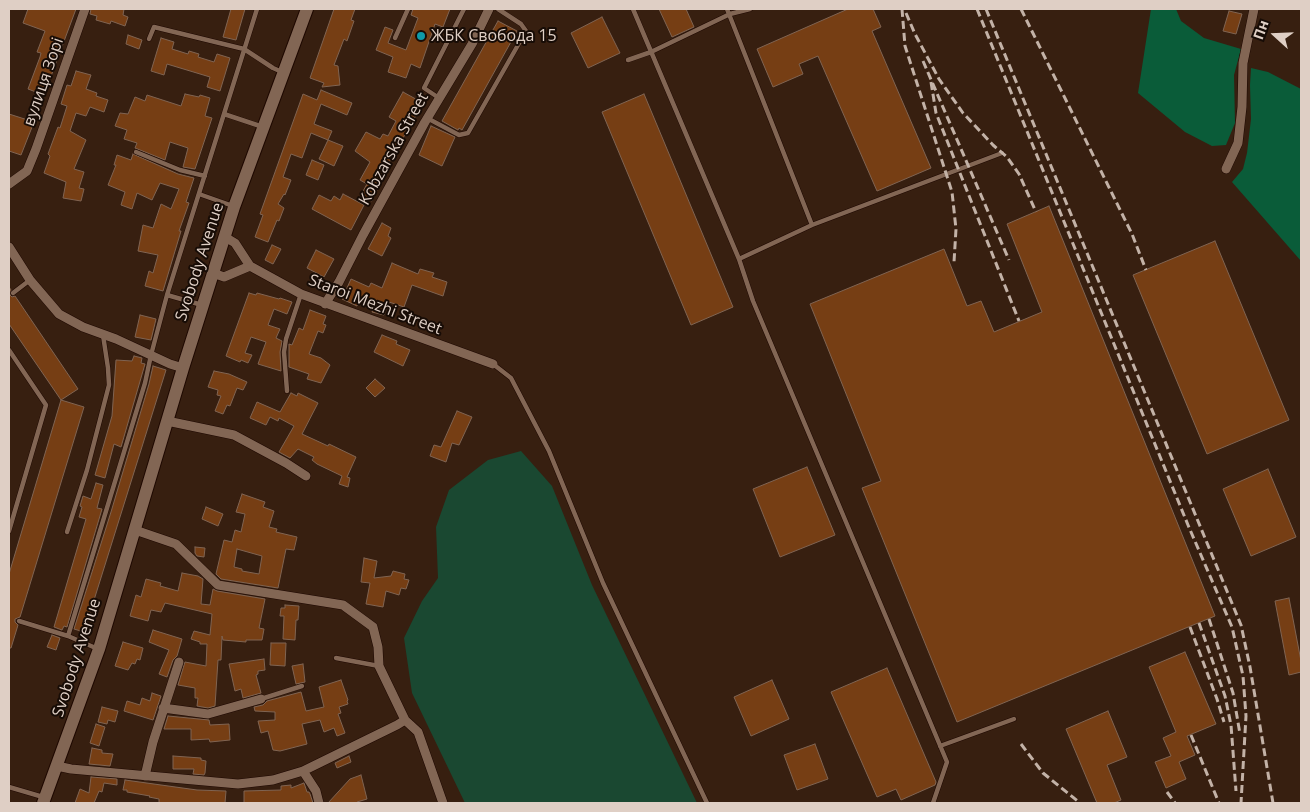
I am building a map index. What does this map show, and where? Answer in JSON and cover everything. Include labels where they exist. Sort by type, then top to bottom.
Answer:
[{"type":"main road","name":"Svobody Avenue","points":[[44,801],[99,649],[183,368],[234,207],[307,9]]},
{"type":"street","name":"вулиця Зорі","points":[[9,184],[26,171],[36,149],[86,9]]},
{"type":"street","name":"Kobzarska Street","points":[[325,304],[339,282],[427,118],[472,44],[489,9]]},
{"type":"street","points":[[1226,169],[1238,143],[1242,107],[1243,63],[1254,9]]},
{"type":"street","name":"Staroi Mezhi Street","points":[[225,237],[235,243],[250,266],[301,294],[493,364]]},
{"type":"street","points":[[9,247],[30,280],[59,314],[83,327],[183,368]]},
{"type":"street","points":[[213,273],[224,277],[250,266]]},
{"type":"street","points":[[167,421],[234,436],[286,463],[306,476]]},
{"type":"street","points":[[135,530],[176,544],[218,584],[343,605],[373,628],[378,647],[379,666],[405,720],[418,732],[443,803]]},
{"type":"street","points":[[145,776],[153,742],[179,662]]},
{"type":"street","points":[[164,708],[208,714],[261,700]]},
{"type":"street","points":[[57,766],[71,769],[238,784],[274,780],[303,770],[405,720]]},
{"type":"street","points":[[303,770],[316,791],[319,803]]},
{"type":"lane","points":[[68,636],[145,383],[167,295],[257,9]]},
{"type":"lane","points":[[395,38],[408,9]]},
{"type":"lane","points":[[439,98],[424,88],[464,9]]},
{"type":"lane","points":[[427,118],[459,135],[468,133],[526,31],[521,24],[498,9]]},
{"type":"lane","points":[[633,9],[739,259],[757,310],[947,762],[933,803]]},
{"type":"lane","points":[[628,60],[652,52],[729,11],[750,9]]},
{"type":"lane","points":[[729,11],[812,225]]},
{"type":"lane","points":[[149,39],[154,27],[244,49],[284,73]]},
{"type":"lane","points":[[224,114],[263,128]]},
{"type":"lane","points":[[136,152],[180,170],[204,176]]},
{"type":"lane","points":[[739,259],[812,225],[1002,153]]},
{"type":"lane","points":[[199,194],[234,207]]},
{"type":"lane","points":[[13,293],[30,280]]},
{"type":"lane","points":[[287,391],[284,352],[286,339],[301,294]]},
{"type":"lane","points":[[167,295],[203,305]]},
{"type":"lane","points":[[67,532],[87,470],[109,385],[102,334]]},
{"type":"lane","points":[[9,350],[46,405],[10,520],[9,531]]},
{"type":"lane","points":[[493,364],[511,378],[549,451],[603,583],[707,803]]},
{"type":"lane","points":[[19,621],[68,636],[99,649]]},
{"type":"lane","points":[[336,658],[379,666]]},
{"type":"lane","points":[[261,700],[302,686]]},
{"type":"lane","points":[[940,746],[1014,719]]},
{"type":"lane","points":[[9,787],[44,801]]},
{"type":"green space","points":[[1151,9],[1176,9],[1181,21],[1204,38],[1241,49],[1234,75],[1235,123],[1226,145],[1212,146],[1185,132],[1138,93]]},
{"type":"green space","points":[[1251,68],[1268,72],[1301,89],[1301,261],[1232,182],[1243,169],[1247,153],[1251,119]]},
{"type":"green space","points":[[521,451],[552,486],[592,585],[697,803],[465,803],[412,693],[404,638],[422,601],[438,578],[436,527],[449,490],[488,460]]},
{"type":"building","points":[[28,9],[76,9],[44,95],[28,89],[40,57],[41,53],[37,52],[45,31],[23,23]]},
{"type":"building","points":[[91,9],[124,9],[123,15],[128,17],[125,26],[111,21],[110,24],[96,20],[97,16],[90,14]]},
{"type":"building","points":[[231,9],[245,9],[236,40],[223,37]]},
{"type":"building","points":[[334,9],[355,9],[351,20],[354,21],[347,41],[344,39],[334,65],[338,66],[340,85],[322,87],[324,83],[310,78]]},
{"type":"building","name":"ЖБК Свобода 15","points":[[413,9],[450,9],[443,27],[435,24],[420,68],[411,64],[406,78],[388,72],[393,57],[376,50],[385,27],[393,30],[388,43],[406,50],[418,18],[411,15]]},
{"type":"building","points":[[659,9],[686,9],[694,27],[672,37]]},
{"type":"building","points":[[848,9],[873,9],[881,27],[872,31],[931,168],[877,191],[818,56],[799,64],[803,74],[773,87],[757,49]]},
{"type":"building","points":[[1229,11],[1242,14],[1236,34],[1223,31]]},
{"type":"building","points":[[602,17],[620,53],[588,68],[571,33]]},
{"type":"building","points":[[498,21],[517,31],[462,130],[459,128],[458,130],[442,121]]},
{"type":"building","points":[[128,35],[142,40],[139,49],[126,44]]},
{"type":"building","points":[[161,38],[174,42],[172,49],[188,54],[189,51],[199,54],[198,57],[214,62],[217,54],[230,58],[220,91],[207,87],[210,77],[167,64],[164,75],[151,71]]},
{"type":"building","points":[[76,71],[91,75],[86,89],[97,93],[96,96],[108,100],[104,112],[90,107],[86,116],[76,113],[70,131],[86,140],[74,169],[84,172],[79,188],[84,189],[81,201],[63,198],[66,182],[44,173],[50,156],[48,154],[58,127],[60,128],[67,106],[61,104],[67,85],[71,86]]},
{"type":"building","points":[[321,90],[352,103],[347,115],[321,104],[314,124],[332,131],[328,140],[311,133],[302,158],[291,154],[283,177],[291,180],[285,195],[278,204],[284,208],[279,221],[277,220],[268,242],[255,237],[263,215],[260,214],[303,94],[317,100]]},
{"type":"building","points":[[403,92],[423,103],[374,189],[377,190],[372,201],[361,195],[367,184],[360,180],[370,162],[355,151],[366,132],[380,139],[383,134],[388,136],[396,121],[389,117]]},
{"type":"building","points":[[185,94],[210,98],[205,116],[212,118],[195,169],[183,167],[188,148],[170,142],[165,160],[135,148],[137,143],[124,139],[127,130],[115,126],[120,113],[128,114],[135,97],[145,101],[147,95],[181,106]]},
{"type":"building","points":[[644,94],[733,307],[691,325],[602,112]]},
{"type":"building","points":[[9,114],[34,122],[21,155],[9,151]]},
{"type":"building","points":[[431,126],[455,137],[442,166],[419,155]]},
{"type":"building","points":[[328,140],[343,146],[334,166],[319,159]]},
{"type":"building","points":[[133,154],[178,174],[194,178],[186,202],[189,203],[179,231],[181,231],[163,291],[145,286],[149,271],[153,273],[158,255],[138,251],[143,225],[153,228],[161,204],[171,209],[179,189],[160,183],[152,200],[137,193],[132,209],[121,205],[125,192],[108,185],[116,165],[114,165],[117,155],[131,160]]},
{"type":"building","points":[[312,160],[324,165],[318,180],[306,175]]},
{"type":"building","points":[[343,194],[364,205],[351,230],[312,209],[319,195],[331,201],[334,196],[340,200]]},
{"type":"building","points":[[1049,206],[1215,616],[957,722],[862,488],[881,481],[810,304],[944,249],[967,306],[981,301],[994,332],[1042,312],[1007,224]]},
{"type":"building","points":[[382,223],[391,228],[388,236],[391,238],[382,256],[368,249]]},
{"type":"building","points":[[1215,241],[1289,420],[1207,454],[1133,275]]},
{"type":"building","points":[[272,245],[281,249],[273,264],[265,260]]},
{"type":"building","points":[[316,250],[334,259],[324,277],[307,268]]},
{"type":"building","points":[[392,263],[418,274],[420,269],[434,273],[432,277],[447,282],[443,296],[412,285],[404,307],[389,302],[384,315],[372,312],[374,307],[359,302],[357,306],[342,299],[351,279],[369,287],[371,283],[382,288]]},
{"type":"building","points":[[9,287],[11,290],[10,295],[12,297],[15,296],[78,389],[61,400],[9,324]]},
{"type":"building","points":[[249,293],[256,295],[257,293],[292,302],[287,314],[274,309],[268,325],[280,329],[276,338],[282,341],[280,352],[281,371],[258,364],[266,342],[251,337],[245,353],[252,355],[248,363],[226,356]]},
{"type":"building","points":[[310,310],[326,316],[323,324],[326,325],[323,333],[318,331],[309,354],[321,358],[330,365],[321,383],[307,379],[309,374],[289,367],[289,344],[292,345],[299,328],[303,330]]},
{"type":"building","points":[[140,315],[156,319],[151,340],[135,337]]},
{"type":"building","points":[[382,335],[397,341],[396,344],[410,350],[403,366],[374,352]]},
{"type":"building","points":[[134,356],[142,358],[141,363],[145,364],[121,447],[114,444],[105,478],[95,475],[112,416],[116,360],[132,361]]},
{"type":"building","points":[[153,366],[166,370],[84,632],[74,629],[111,512]]},
{"type":"building","points":[[214,371],[229,374],[247,382],[243,390],[237,388],[230,406],[227,405],[223,414],[215,411],[221,396],[217,395],[218,390],[208,387]]},
{"type":"building","points":[[375,379],[385,388],[375,397],[366,388]]},
{"type":"building","points":[[291,393],[297,396],[298,393],[318,403],[302,434],[356,457],[347,477],[350,478],[348,487],[339,484],[342,476],[317,464],[312,460],[314,457],[298,449],[290,458],[279,452],[294,426],[279,418],[278,421],[270,417],[266,425],[250,418],[257,402],[280,412]]},
{"type":"building","points":[[61,400],[84,407],[20,617],[15,619],[18,625],[11,648],[9,648],[9,574]]},
{"type":"building","points":[[457,411],[472,417],[459,445],[452,443],[446,462],[430,456],[434,445],[441,447]]},
{"type":"building","points":[[807,467],[835,535],[780,557],[753,489]]},
{"type":"building","points":[[1268,469],[1296,537],[1251,556],[1223,489]]},
{"type":"building","points":[[96,483],[103,485],[97,508],[102,509],[67,627],[64,626],[62,630],[54,627],[86,519],[79,517],[82,507],[80,506],[83,496],[91,499]]},
{"type":"building","points":[[242,494],[265,502],[263,507],[274,511],[269,527],[277,529],[276,532],[297,537],[294,550],[286,549],[278,588],[221,579],[216,574],[224,540],[232,542],[235,530],[241,532],[245,514],[236,512]],"holes":[[[237,549],[262,556],[259,574],[242,571],[242,569],[234,567]]]},
{"type":"building","points":[[206,507],[223,514],[218,526],[202,519]]},
{"type":"building","points":[[195,547],[205,548],[204,557],[197,556]]},
{"type":"building","points":[[364,558],[377,561],[374,578],[391,576],[393,571],[405,574],[404,579],[409,580],[406,589],[401,588],[399,595],[386,591],[383,607],[366,604],[370,583],[361,582]]},
{"type":"building","points":[[182,573],[198,576],[203,579],[201,604],[210,605],[213,589],[265,599],[259,628],[264,629],[262,640],[246,640],[246,642],[223,640],[222,636],[221,660],[218,660],[215,706],[208,708],[197,706],[198,698],[195,698],[195,688],[178,685],[185,662],[206,666],[207,644],[200,644],[200,642],[191,639],[194,631],[210,635],[212,614],[165,603],[161,612],[151,610],[148,621],[130,616],[136,595],[141,597],[146,579],[161,583],[160,586],[178,591]]},
{"type":"building","points":[[1289,598],[1301,661],[1301,672],[1289,675],[1275,601]]},
{"type":"building","points":[[285,605],[299,606],[295,640],[283,639],[284,616],[280,616],[281,608],[285,608]]},
{"type":"building","points":[[153,630],[182,639],[177,656],[173,660],[167,677],[159,674],[169,650],[149,642]]},
{"type":"building","points":[[52,635],[60,638],[56,650],[47,647]]},
{"type":"building","points":[[123,642],[143,648],[140,660],[137,659],[135,664],[132,663],[128,670],[115,666]]},
{"type":"building","points":[[271,643],[286,643],[285,666],[270,665]]},
{"type":"building","points":[[1185,652],[1216,724],[1187,736],[1195,755],[1179,762],[1186,779],[1166,788],[1155,762],[1171,756],[1163,738],[1176,732],[1149,667]]},
{"type":"building","points":[[264,659],[265,670],[258,671],[256,675],[261,693],[243,698],[241,689],[235,691],[229,664]]},
{"type":"building","points":[[303,664],[305,682],[296,684],[292,666]]},
{"type":"building","points":[[887,668],[936,782],[935,785],[901,800],[896,789],[877,797],[831,692]]},
{"type":"building","points":[[341,680],[348,704],[339,707],[341,713],[338,714],[345,733],[337,736],[334,728],[324,732],[320,720],[302,724],[307,744],[280,751],[273,750],[268,731],[261,733],[258,721],[275,720],[275,712],[255,711],[254,707],[263,705],[267,701],[301,692],[306,711],[324,707],[319,687]]},
{"type":"building","points":[[772,680],[789,719],[751,736],[734,697]]},
{"type":"building","points":[[152,693],[161,696],[153,720],[124,711],[127,701],[140,705],[142,698],[150,701]]},
{"type":"building","points":[[102,707],[118,711],[115,722],[108,720],[107,724],[98,722]]},
{"type":"building","points":[[1108,711],[1127,757],[1107,765],[1121,800],[1114,803],[1097,803],[1066,729]]},
{"type":"building","points":[[168,716],[209,720],[210,725],[229,724],[230,740],[210,742],[209,739],[191,740],[191,729],[164,729]]},
{"type":"building","points":[[96,724],[105,727],[99,746],[90,743]]},
{"type":"building","points":[[815,744],[828,779],[797,790],[784,755]]},
{"type":"building","points":[[92,748],[102,750],[102,753],[113,754],[110,766],[89,764]]},
{"type":"building","points":[[173,756],[201,758],[201,760],[206,761],[204,775],[193,774],[194,769],[173,769]]},
{"type":"building","points":[[349,756],[351,762],[337,768],[335,763]]},
{"type":"building","points":[[361,775],[367,799],[357,803],[328,803],[350,779]]},
{"type":"building","points":[[91,777],[117,779],[117,785],[104,783],[102,792],[99,791],[94,803],[75,803],[80,789],[89,793]]},
{"type":"building","points":[[125,780],[197,790],[226,791],[225,803],[159,803],[159,799],[123,790]]},
{"type":"building","points":[[304,783],[313,803],[244,803],[244,791],[281,790],[281,786],[291,785],[291,788]]},
{"type":"railway","points":[[902,9],[905,46],[952,192],[956,229],[954,262]]},
{"type":"railway","points":[[977,9],[1188,525],[1232,627],[1243,676],[1246,716],[1241,803]]},
{"type":"railway","points":[[986,9],[1241,625],[1273,803]]},
{"type":"railway","points":[[1021,9],[1132,234],[1146,270]]},
{"type":"railway","points":[[906,13],[939,79],[963,113],[1007,157],[1019,174],[1036,212]]},
{"type":"railway","points":[[923,61],[1009,260]]},
{"type":"railway","points":[[931,82],[936,113],[1019,321]]},
{"type":"railway","points":[[1209,619],[1233,693],[1240,734]]},
{"type":"railway","points":[[1199,623],[1225,696],[1231,725],[1236,791]]},
{"type":"railway","points":[[1190,627],[1224,722]]},
{"type":"railway","points":[[1191,735],[1219,803]]},
{"type":"railway","points":[[1021,744],[1043,773],[1080,803]]},
{"type":"railway","points":[[1167,792],[1175,803]]},
{"type":"place","name":"ЖБК Свобода 15","points":[[421,36]]}]
